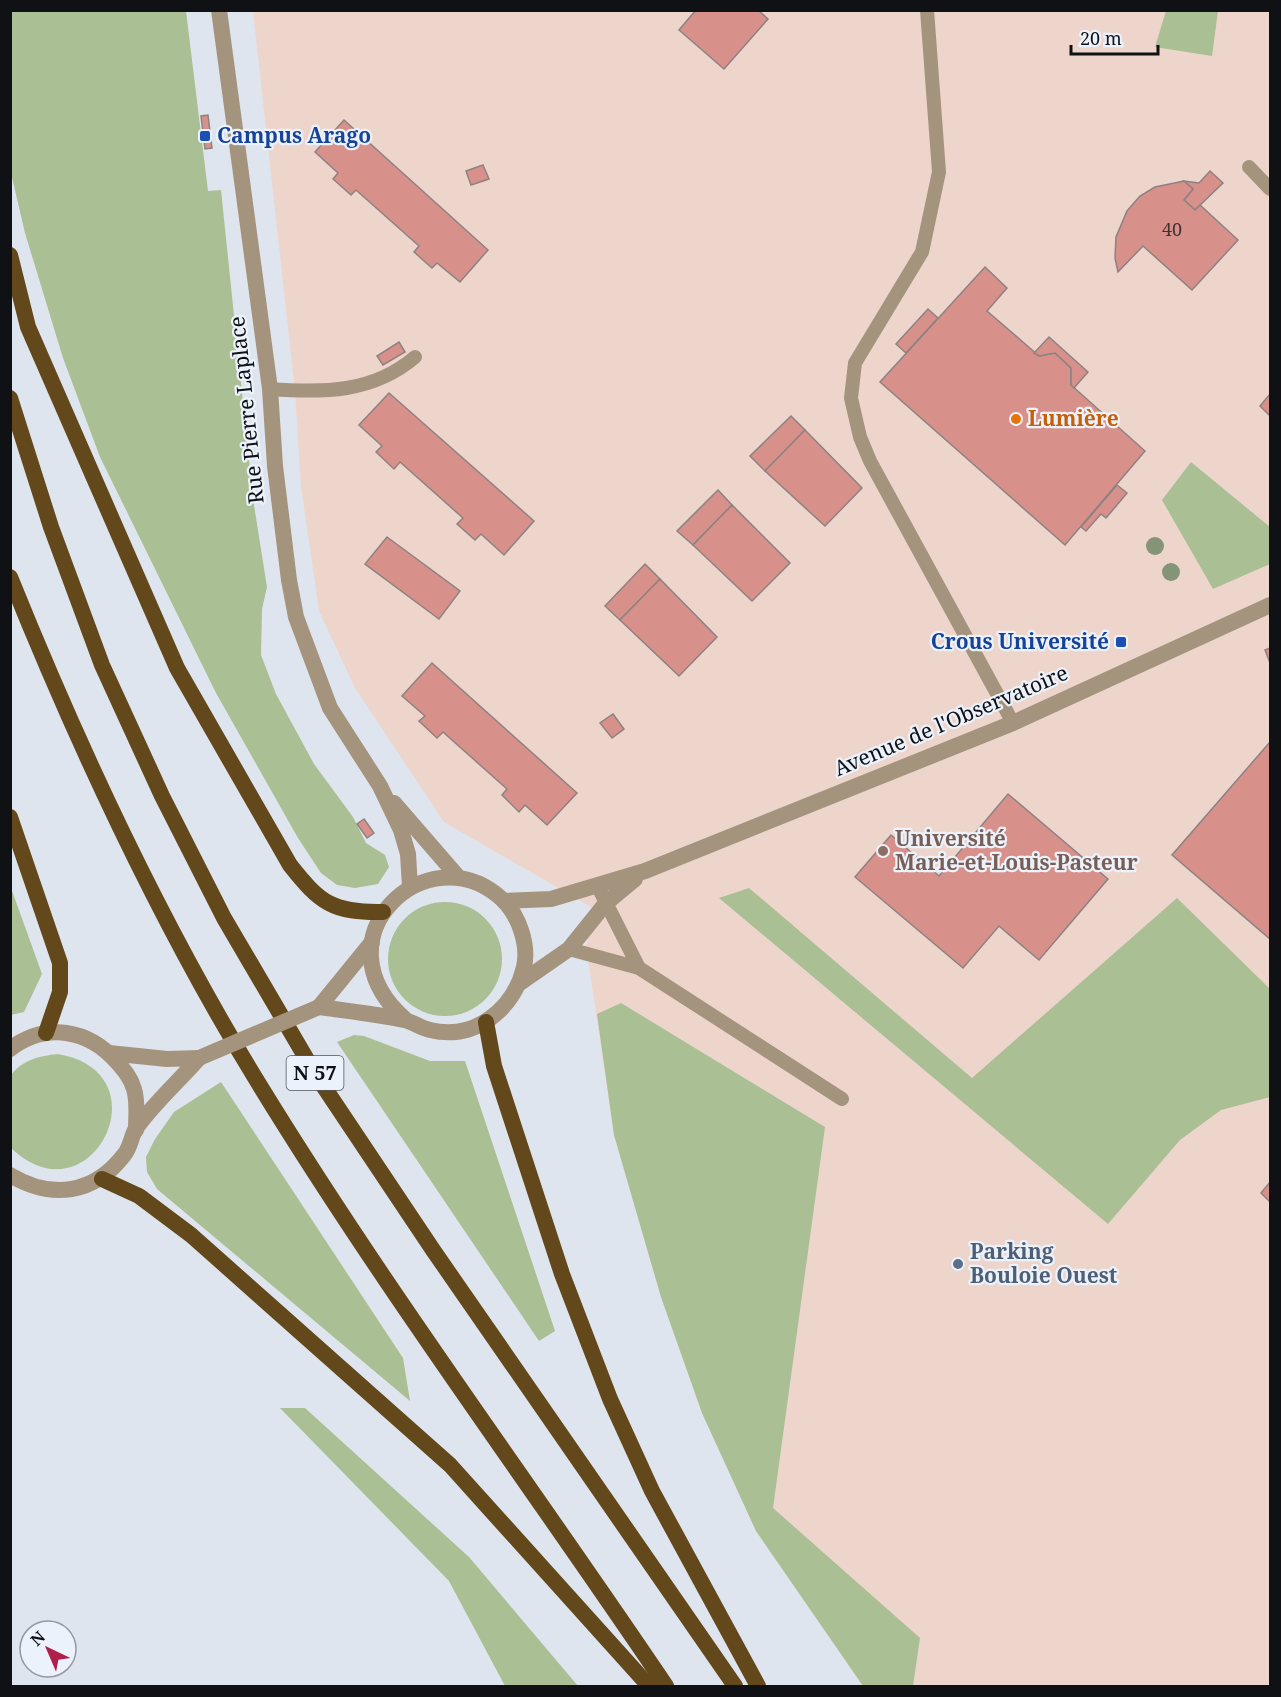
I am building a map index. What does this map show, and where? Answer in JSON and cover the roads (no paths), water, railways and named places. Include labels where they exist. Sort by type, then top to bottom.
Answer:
[{"type":"highway","points":[[10,255],[28,327],[177,668],[290,865],[311,892],[334,908],[357,913],[383,912]]},
{"type":"highway","name":"N 57","points":[[10,398],[51,527],[102,665],[162,796],[224,918],[342,1114],[433,1250],[735,1686]]},
{"type":"highway","name":"N 57","points":[[10,577],[45,663],[113,814],[178,942],[262,1089],[377,1266],[666,1686]]},
{"type":"highway","points":[[10,818],[60,963],[60,992],[46,1033]]},
{"type":"highway","points":[[486,1022],[495,1066],[555,1252],[610,1399],[652,1491],[758,1686]]},
{"type":"highway","points":[[102,1179],[139,1196],[191,1235],[450,1465],[650,1686]]},
{"type":"street","name":"Rue Pierre Laplace","points":[[219,10],[270,389],[275,466],[289,580],[296,616],[330,708],[380,786],[401,830],[408,854],[410,887]]},
{"type":"street","name":"Avenue de l'Observatoire","points":[[504,901],[551,899],[598,887],[645,871],[1013,723],[1270,605]]},
{"type":"street","name":"Rue Pierre Laplace","points":[[380,786],[459,878]]},
{"type":"street","name":"Avenue de l'Observatoire","points":[[520,983],[569,949],[606,903],[645,871]]},
{"type":"street","points":[[319,1007],[406,1020],[430,1030],[456,1032],[486,1022],[497,1015],[511,1000],[520,983],[525,962],[524,941],[518,921],[504,901],[483,886],[459,878],[434,879],[410,887],[395,898],[383,912],[372,942],[371,965],[377,987],[389,1005],[406,1020]]},
{"type":"street","points":[[109,1053],[167,1059],[199,1058],[319,1007],[372,942]]},
{"type":"street","points":[[10,1049],[21,1041],[46,1033],[72,1033],[96,1042],[126,1071],[134,1087],[137,1104],[136,1130]]},
{"type":"street","points":[[11,1175],[26,1184],[65,1191],[102,1179],[126,1154],[136,1130],[199,1058]]},
{"type":"lane","points":[[927,10],[939,172],[922,252],[855,363],[851,398],[860,437],[870,461],[1013,723]]},
{"type":"lane","points":[[1249,167],[1270,189]]},
{"type":"lane","points":[[270,389],[350,389],[392,375],[416,357]]},
{"type":"lane","points":[[598,887],[639,968]]},
{"type":"lane","points":[[569,949],[639,968],[842,1098]]},
{"type":"place","name":"Campus Arago","points":[[205,136]]},
{"type":"place","name":"Lumière","points":[[1016,419]]},
{"type":"place","name":"Crous Université","points":[[1121,642]]},
{"type":"place","name":"Université Marie-et-Louis-Pasteur","points":[[883,851]]},
{"type":"place","name":"Parking Bouloie Ouest","points":[[958,1264]]}]
